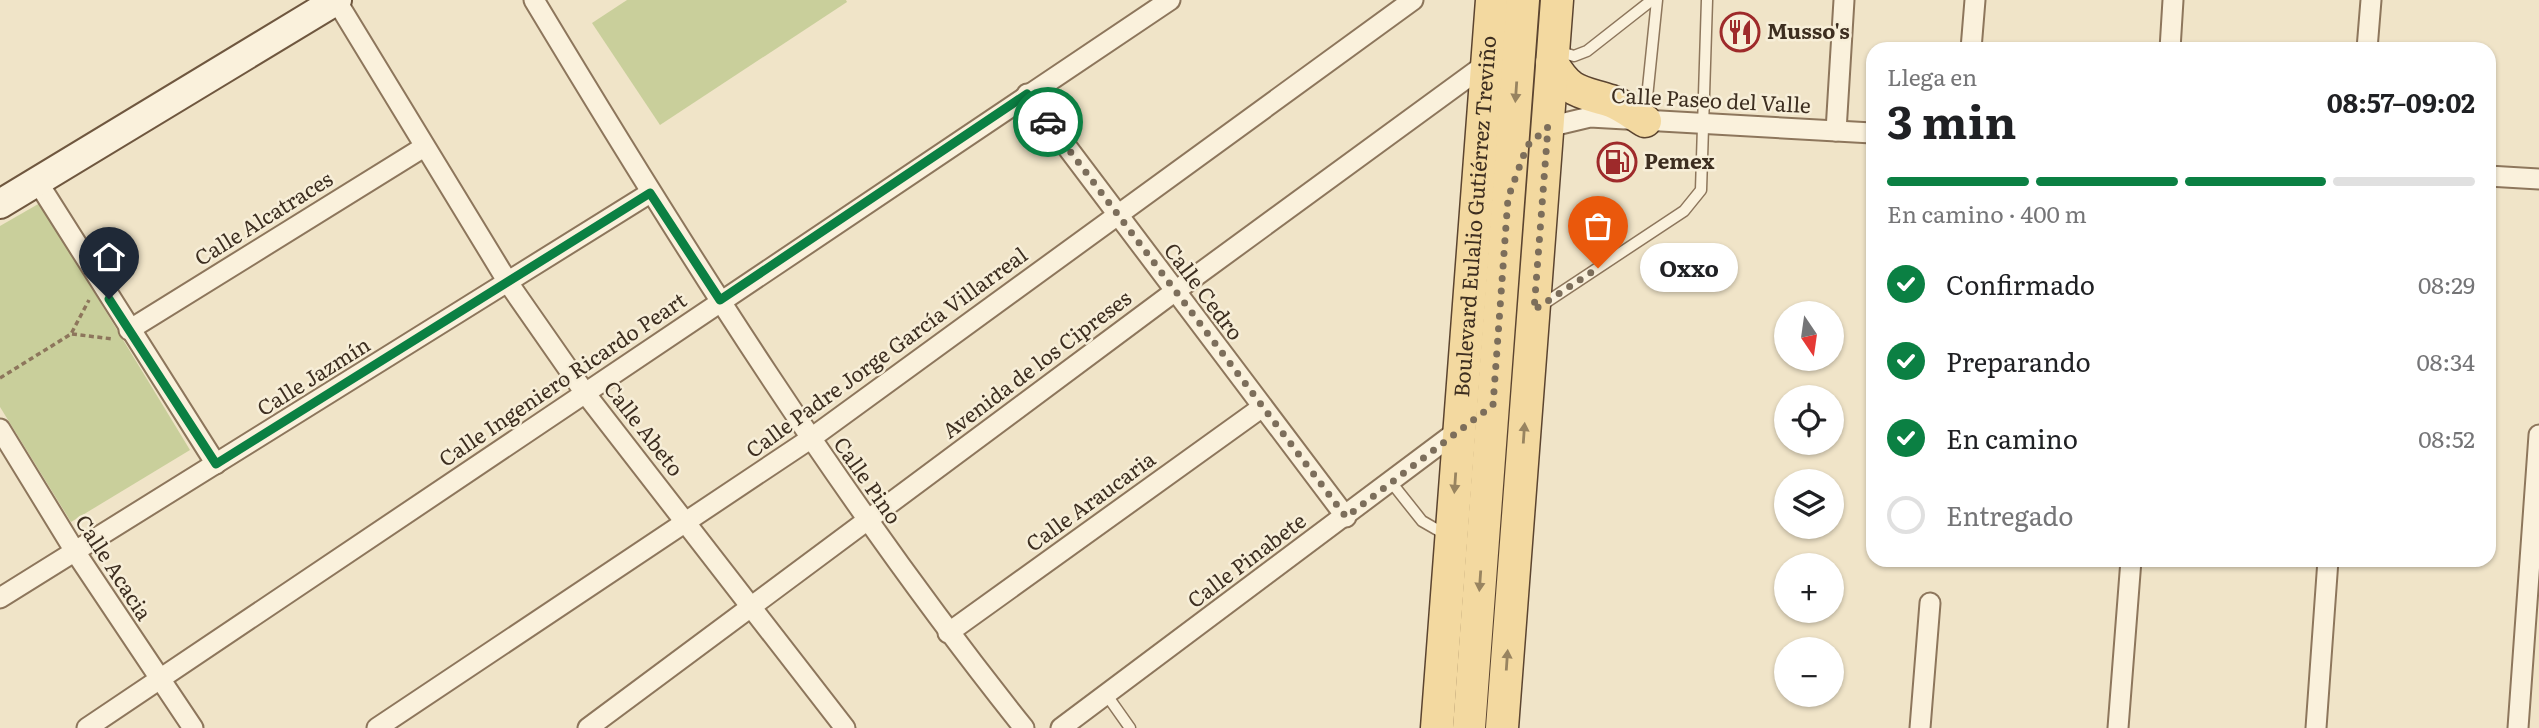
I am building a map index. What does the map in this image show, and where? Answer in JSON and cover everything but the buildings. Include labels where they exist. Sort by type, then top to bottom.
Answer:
[{"type":"main road","name":"Boulevard Eulalio Gutiérrez Treviño","points":[[1437,728],[1490,61],[1492,0]]},
{"type":"main road","name":"Boulevard Eulalio Gutiérrez Treviño","points":[[1469,728],[1523,0]]},
{"type":"main road","points":[[1502,728],[1557,0]]},
{"type":"main road","points":[[1553,57],[1569,87],[1582,95],[1612,102],[1645,121]]},
{"type":"main road","points":[[1508,198],[1527,146],[1548,127]]},
{"type":"street","points":[[0,204],[337,0]]},
{"type":"street","name":"Calle Abeto","points":[[337,0],[509,284],[585,393],[753,606],[837,725]]},
{"type":"street","name":"Calle Pino","points":[[534,0],[650,193],[810,439],[948,633],[1024,728]]},
{"type":"street","name":"Calle Ingeniero Ricardo Peart","points":[[87,728],[1170,0]]},
{"type":"street","name":"Calle Padre Jorge García Villarreal","points":[[377,728],[810,439],[1413,0]]},
{"type":"street","points":[[1836,131],[1844,0]]},
{"type":"street","points":[[1972,42],[1975,0]]},
{"type":"street","points":[[2171,42],[2174,0]]},
{"type":"street","points":[[2368,42],[2371,0]]},
{"type":"street","name":"Avenida de los Cipreses","points":[[588,728],[1174,292],[1490,61],[1520,48]]},
{"type":"street","name":"Calle Cedro","points":[[1027,94],[1261,408],[1346,517]]},
{"type":"street","name":"Calle Paseo del Valle","points":[[1548,127],[1590,117],[1866,133]]},
{"type":"street","name":"Calle Alcatraces","points":[[132,336],[424,147]]},
{"type":"street","points":[[2496,176],[2539,179]]},
{"type":"street","points":[[37,181],[132,336],[216,464]]},
{"type":"street","name":"Calle Jazmín","points":[[0,598],[509,284],[650,193]]},
{"type":"street","name":"Calle Pinabete","points":[[1063,727],[1493,405]]},
{"type":"street","name":"Calle Araucaria","points":[[948,633],[1261,408]]},
{"type":"street","name":"Calle Acacia","points":[[0,429],[76,553],[192,728]]},
{"type":"street","points":[[2518,728],[2539,435]]},
{"type":"street","points":[[2118,728],[2130,567]]},
{"type":"street","points":[[2316,728],[2328,567]]},
{"type":"street","points":[[1920,728],[1930,603]]},
{"type":"lane","points":[[1553,57],[1574,56],[1587,51],[1655,0]]},
{"type":"lane","points":[[1645,121],[1655,0]]},
{"type":"lane","points":[[1534,310],[1684,211],[1701,190],[1707,0]]},
{"type":"lane","points":[[1391,482],[1422,521],[1432,530],[1451,537]]},
{"type":"lane","points":[[1106,694],[1130,728]]},
{"type":"path","points":[[0,378],[71,334],[99,283]]},
{"type":"path","points":[[71,334],[132,336]]},
{"type":"green space","points":[[627,0],[847,2],[660,125],[592,23]]},
{"type":"green space","points":[[40,203],[190,450],[71,522],[0,407],[0,226]]},
{"type":"way so far","points":[[1048,122],[1261,408],[1346,517],[1493,405],[1508,198],[1527,146],[1538,132],[1548,127],[1534,310],[1598,268]]},
{"type":"place","name":"Musso's","points":[[1740,32]]},
{"type":"place","name":"Pemex","points":[[1617,162]]},
{"type":"place","name":"Oxxo","points":[[1598,268]]},
{"type":"route","points":[[109,299],[216,464],[509,284],[650,193],[720,300],[1027,94],[1048,122]]}]
